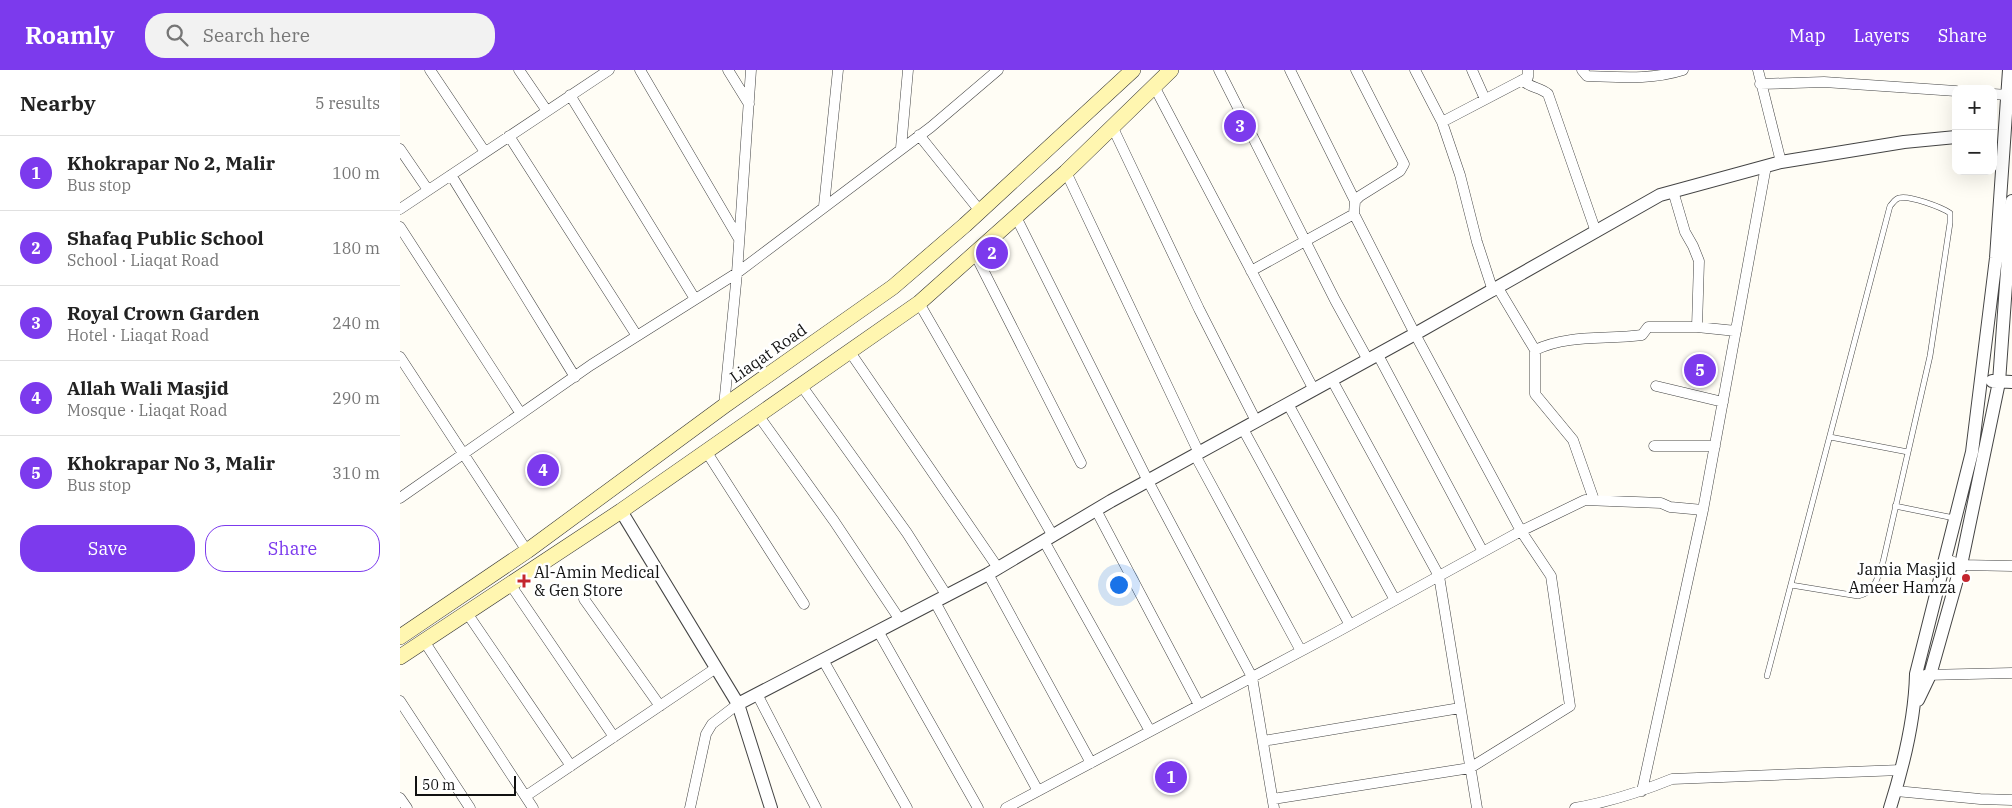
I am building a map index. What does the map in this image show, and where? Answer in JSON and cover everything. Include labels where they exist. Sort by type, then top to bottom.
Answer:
[{"type":"main road","name":"Liaqat Road","points":[[400,637],[527,551],[724,406],[893,287],[980,211],[1133,70]]},
{"type":"main road","points":[[400,657],[621,511],[919,303],[1066,172],[1170,70]]},
{"type":"street","points":[[430,70],[485,152]]},
{"type":"street","points":[[519,70],[547,111]]},
{"type":"street","points":[[640,70],[739,239]]},
{"type":"street","points":[[728,70],[749,104]]},
{"type":"street","points":[[724,406],[737,273],[751,70]]},
{"type":"street","points":[[824,206],[838,70]]},
{"type":"street","points":[[901,148],[908,70]]},
{"type":"street","points":[[983,83],[984,70]]},
{"type":"street","points":[[401,495],[637,336],[737,273],[919,135],[998,70]]},
{"type":"street","points":[[1219,70],[1335,300],[1373,358],[1483,552]]},
{"type":"street","points":[[1016,217],[1148,481],[1252,677],[1273,804],[1470,768],[1570,706],[1551,576],[1521,531],[1415,334],[1354,214],[1355,201],[1290,70]]},
{"type":"street","points":[[1355,201],[1400,170],[1404,164],[1356,70]]},
{"type":"street","points":[[1415,70],[1442,122],[1460,175],[1477,242],[1495,289],[1535,350],[1535,394],[1573,440],[1594,500]]},
{"type":"street","points":[[1472,70],[1486,99]]},
{"type":"street","points":[[1442,122],[1528,77],[1528,70]]},
{"type":"street","points":[[1582,70],[1587,76],[1648,77],[1683,70]]},
{"type":"street","points":[[1758,70],[1781,162]]},
{"type":"street","points":[[1890,808],[1896,791],[1915,705],[1916,674],[1972,452],[1996,258],[1998,133],[2009,117],[2008,70]]},
{"type":"street","points":[[400,209],[605,71]]},
{"type":"street","points":[[1522,80],[1526,84],[1541,89],[1548,94],[1596,232]]},
{"type":"street","points":[[1760,84],[1824,82],[1952,91]]},
{"type":"street","points":[[1154,86],[1314,390]]},
{"type":"street","points":[[1997,94],[2008,95]]},
{"type":"street","points":[[570,96],[695,299]]},
{"type":"street","points":[[1112,126],[1198,309],[1256,422]]},
{"type":"street","points":[[919,135],[980,211]]},
{"type":"street","points":[[509,136],[637,336]]},
{"type":"street","points":[[690,808],[706,734],[712,724],[738,704],[993,571],[1096,510],[1373,358],[1660,195],[1781,162],[1904,142],[1952,137]]},
{"type":"street","points":[[400,149],[428,190]]},
{"type":"street","points":[[1642,791],[1703,510],[1766,166]]},
{"type":"street","points":[[1066,172],[1197,454],[1301,651]]},
{"type":"street","points":[[451,175],[575,377]]},
{"type":"street","points":[[1673,191],[1685,232],[1699,261],[1697,327]]},
{"type":"street","points":[[1915,705],[1930,675],[1961,565],[2006,382],[2012,202]]},
{"type":"street","points":[[1251,271],[1354,214]]},
{"type":"street","points":[[400,227],[521,414]]},
{"type":"street","points":[[975,254],[1081,462]]},
{"type":"street","points":[[919,303],[1048,538],[1150,731]]},
{"type":"street","points":[[1535,350],[1550,342],[1567,339],[1642,335],[1648,327],[1697,327],[1736,331]]},
{"type":"street","points":[[850,352],[993,571],[1091,763]]},
{"type":"street","points":[[400,358],[527,551]]},
{"type":"street","points":[[1332,380],[1439,576],[1477,808]]},
{"type":"street","points":[[1982,380],[2006,382]]},
{"type":"street","points":[[801,385],[890,510],[947,596]]},
{"type":"street","points":[[1656,386],[1723,402]]},
{"type":"street","points":[[1288,404],[1395,600]]},
{"type":"street","points":[[758,415],[834,521],[900,620]]},
{"type":"street","points":[[1243,429],[1350,625]]},
{"type":"street","points":[[1654,446],[1714,446]]},
{"type":"street","points":[[706,451],[804,604]]},
{"type":"street","points":[[1006,808],[1350,625],[1521,531],[1586,500],[1661,503],[1670,507],[1703,510]]},
{"type":"street","points":[[1096,510],[1199,705]]},
{"type":"street","points":[[621,511],[738,704],[771,808]]},
{"type":"street","points":[[1946,559],[1961,565],[2012,566]]},
{"type":"street","points":[[510,584],[614,737]]},
{"type":"street","points":[[584,598],[660,706]]},
{"type":"street","points":[[935,602],[1038,791]]},
{"type":"street","points":[[467,613],[571,766]]},
{"type":"street","points":[[878,631],[978,808]]},
{"type":"street","points":[[424,641],[533,808]]},
{"type":"street","points":[[823,660],[907,808]]},
{"type":"street","points":[[526,796],[716,668]]},
{"type":"street","points":[[1916,674],[2012,673]]},
{"type":"street","points":[[757,694],[816,808]]},
{"type":"street","points":[[400,701],[470,808]]},
{"type":"street","points":[[1263,741],[1460,708]]},
{"type":"street","points":[[1575,808],[1613,804],[1672,779],[1901,770]]},
{"type":"street","points":[[1896,791],[1997,804],[2012,800]]},
{"type":"street","points":[[400,798],[407,808]]},
{"type":"lane","points":[[1767,676],[1890,206],[1897,199],[1905,197],[1943,209],[1950,213],[1950,223],[1930,356],[1875,586],[1867,594],[1858,596],[1791,585]]},
{"type":"lane","points":[[1830,437],[1908,452]]},
{"type":"lane","points":[[1895,506],[1956,518]]},
{"type":"place","name":"Royal Crown Garden","points":[[1240,126]]},
{"type":"place","name":"Shafaq Public School","points":[[992,253]]},
{"type":"place","name":"Khokrapar No 3, Malir","points":[[1700,370]]},
{"type":"place","name":"Allah Wali Masjid","points":[[543,470]]},
{"type":"place","name":"Jamia Masjid Ameer Hamza","points":[[1966,578]]},
{"type":"place","name":"Al-Amin Medical & Gen Store","points":[[524,581]]},
{"type":"place","name":"Khokrapar No 2, Malir","points":[[1171,777]]}]
